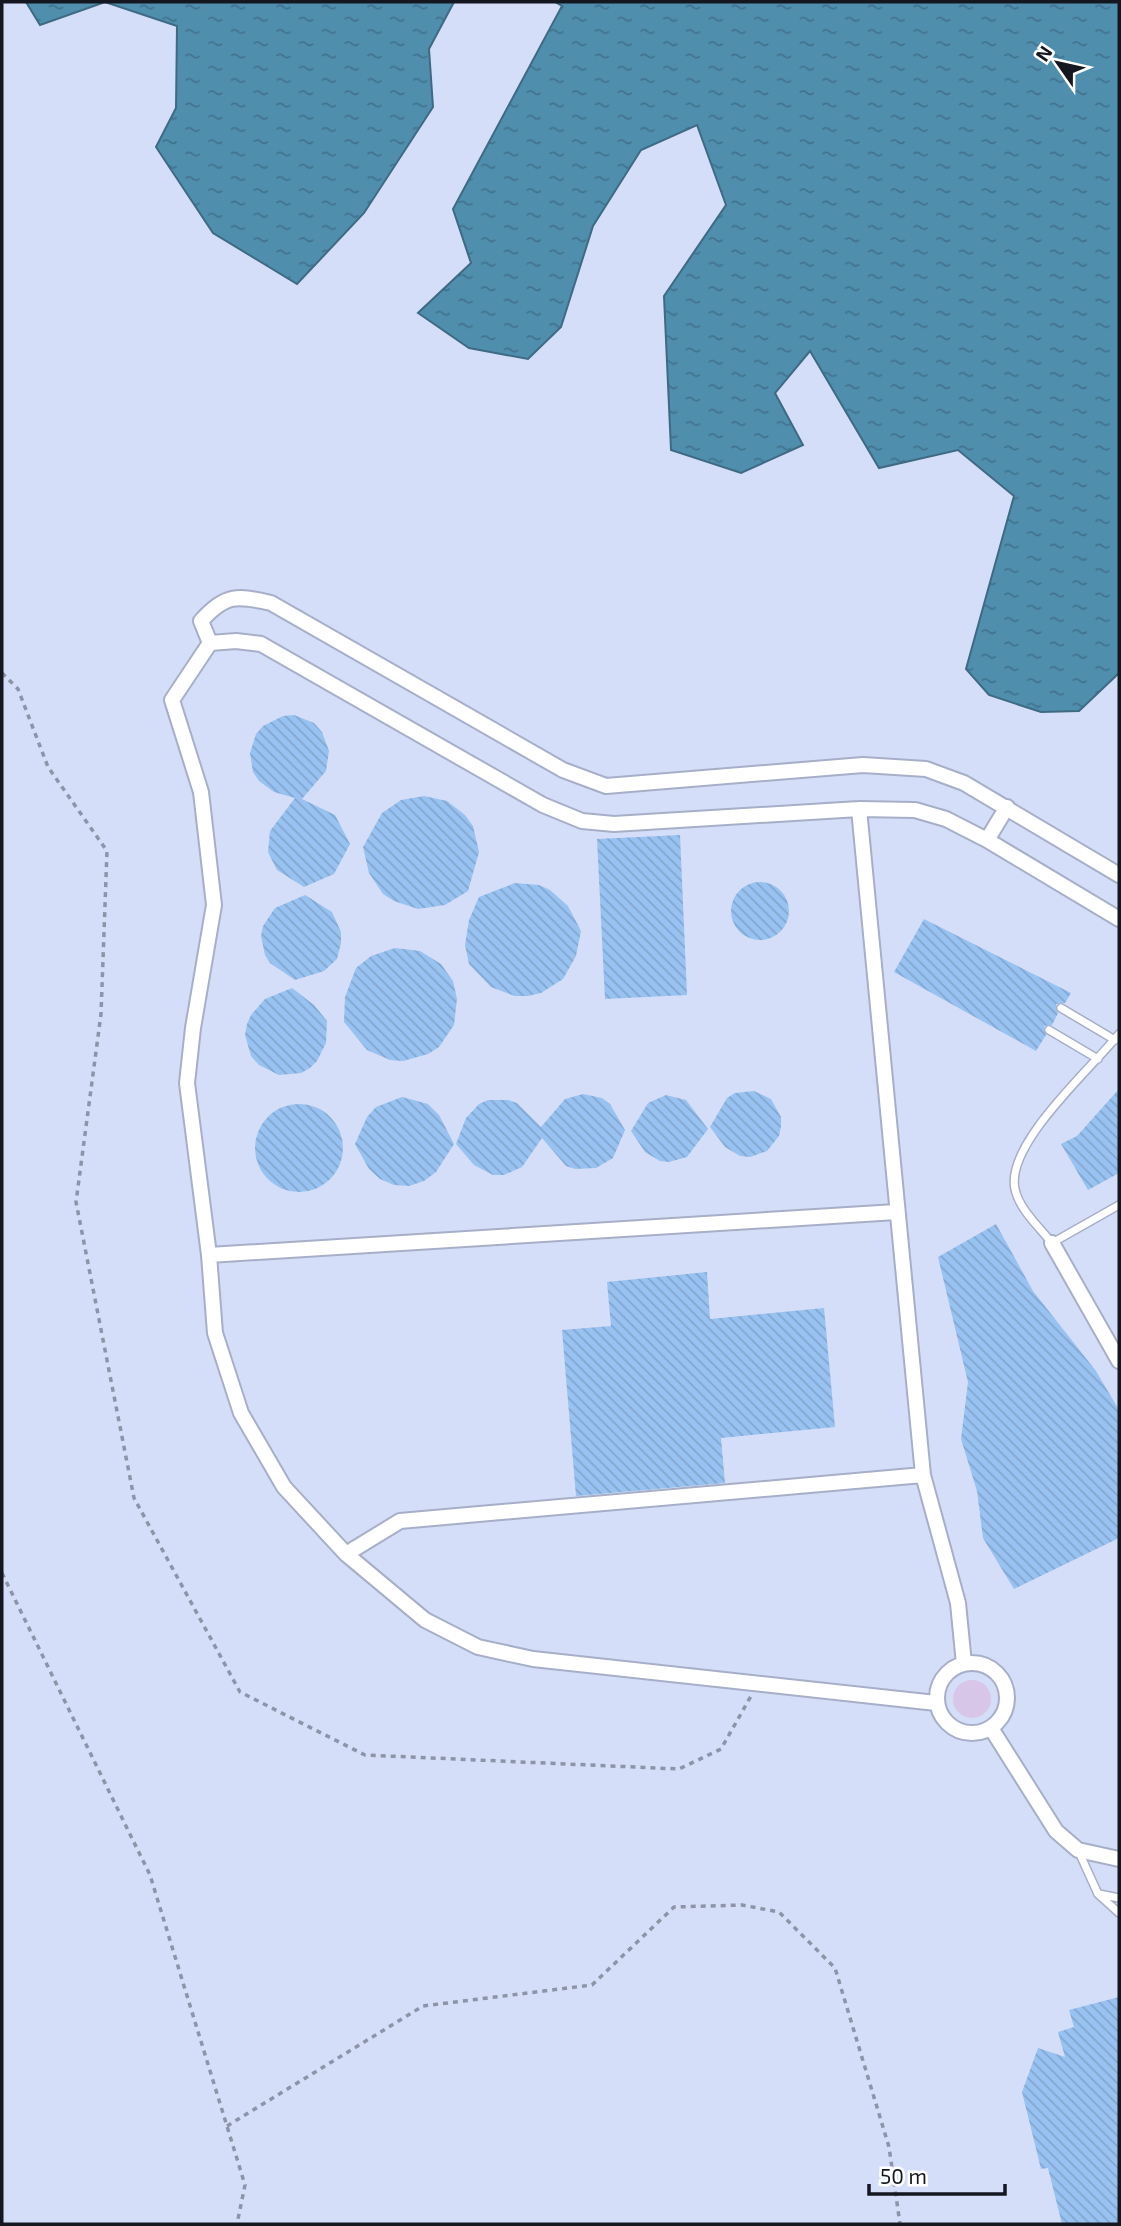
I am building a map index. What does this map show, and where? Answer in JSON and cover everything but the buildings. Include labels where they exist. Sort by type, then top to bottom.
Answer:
[{"type":"street","points":[[210,643],[201,621],[218,602],[244,596],[271,603],[563,770],[606,786],[863,765],[926,769],[964,783],[1119,875]]},
{"type":"street","points":[[210,643],[236,641],[261,644],[543,806],[582,821],[614,824],[859,809],[915,810],[946,819],[987,840],[1119,919]]},
{"type":"street","points":[[210,643],[172,700],[201,792],[214,905],[192,1028],[187,1083],[209,1255],[215,1332],[241,1413],[284,1487],[346,1554],[425,1620],[478,1647],[533,1659],[936,1703]]},
{"type":"street","points":[[987,840],[1007,807]]},
{"type":"street","points":[[859,809],[923,1475],[957,1604],[964,1664]]},
{"type":"street","points":[[209,1255],[896,1212]]},
{"type":"street","points":[[1052,1243],[1119,1361]]},
{"type":"street","points":[[346,1554],[400,1521],[923,1475]]},
{"type":"street","points":[[964,1664],[985,1666],[1002,1680],[1006,1690],[1004,1712],[990,1728],[979,1733],[956,1731],[940,1714],[936,1703],[937,1693],[946,1674],[964,1664]]},
{"type":"street","points":[[990,1728],[1056,1830],[1078,1850],[1119,1858]]},
{"type":"lane","points":[[1061,1008],[1117,1037],[1038,1128],[1017,1160],[1015,1189],[1030,1216],[1052,1243],[1119,1205]]},
{"type":"lane","points":[[1049,1030],[1098,1059]]},
{"type":"lane","points":[[1078,1850],[1098,1894],[1119,1913]]},
{"type":"lane","points":[[1098,1894],[1119,1898]]},
{"type":"path","points":[[2,1573],[150,1875],[245,2185],[237,2224]]},
{"type":"path","points":[[227,2126],[423,2006],[592,1985],[674,1907],[742,1905],[779,1912],[835,1968],[889,2147],[900,2224]]},
{"type":"shaded area","points":[[972,1680],[986,1685],[991,1699],[986,1713],[972,1718],[958,1713],[953,1699],[958,1685]]},
{"type":"water","points":[[26,2],[105,2],[40,25]]},
{"type":"water","points":[[105,2],[454,2],[429,49],[433,107],[364,213],[297,284],[213,233],[156,147],[176,108],[177,26]]},
{"type":"water","points":[[555,2],[1119,2],[1119,673],[1079,711],[1041,712],[989,695],[966,669],[1014,496],[958,450],[879,468],[810,351],[775,393],[803,445],[741,473],[671,450],[664,296],[726,205],[697,125],[641,150],[593,226],[561,327],[528,359],[469,348],[418,313],[471,263],[453,209],[562,6]]}]
